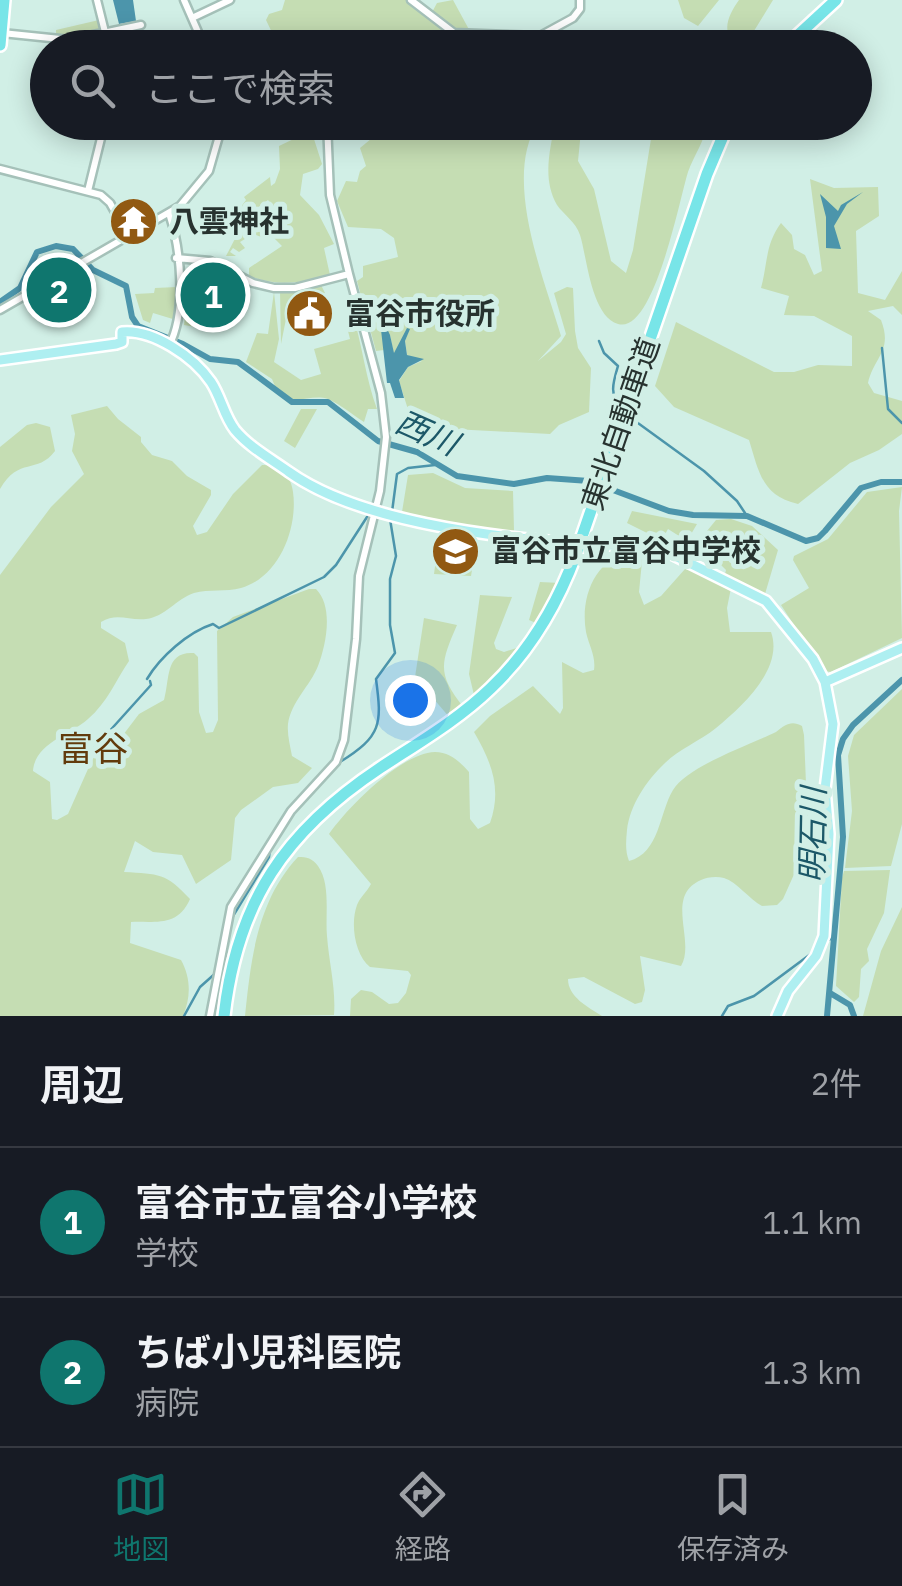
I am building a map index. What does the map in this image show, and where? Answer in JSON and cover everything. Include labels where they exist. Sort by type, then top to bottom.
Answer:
[{"type":"highway","points":[[800,30],[832,0]]},
{"type":"highway","points":[[1,1],[1,40]]},
{"type":"highway","name":"東北自動車道","points":[[226,1016],[240,932],[280,856],[323,810],[464,711],[514,665],[559,596],[603,485],[724,140]]},
{"type":"main road","points":[[0,360],[120,343],[122,332],[144,333],[171,342],[206,376],[232,424],[251,444],[309,485],[375,514],[392,514],[504,538],[574,543]]},
{"type":"main road","points":[[589,545],[653,545],[766,601],[813,659],[825,682],[833,733],[825,789],[829,834],[824,936],[816,956],[788,991],[778,1016]]},
{"type":"main road","points":[[825,682],[902,648]]},
{"type":"street","points":[[98,0],[105,30]]},
{"type":"street","points":[[184,0],[197,30]]},
{"type":"street","points":[[192,18],[230,0]]},
{"type":"street","points":[[411,0],[450,30]]},
{"type":"street","points":[[551,30],[574,18],[580,0]]},
{"type":"street","points":[[118,30],[142,24]]},
{"type":"street","points":[[1,40],[30,40]]},
{"type":"street","points":[[88,191],[101,140]]},
{"type":"street","points":[[0,310],[188,199],[206,176],[219,140]]},
{"type":"street","points":[[210,1016],[234,903],[291,810],[332,767],[342,750],[356,639],[360,568],[375,514],[385,451],[381,394],[330,195],[328,140]]},
{"type":"street","points":[[0,169],[106,198],[129,237]]},
{"type":"street","points":[[169,213],[180,308],[171,342]]},
{"type":"street","points":[[176,258],[210,261],[254,282],[277,288],[295,288],[349,274]]},
{"type":"green space","points":[[285,0],[411,0],[430,16],[437,3],[453,0],[469,30],[271,30],[266,20],[269,14],[282,10]]},
{"type":"green space","points":[[678,0],[719,0],[698,26],[684,18]]},
{"type":"green space","points":[[739,0],[773,0],[755,30],[727,30],[729,17]]},
{"type":"green space","points":[[99,20],[100,30],[56,30]]},
{"type":"green space","points":[[292,140],[314,140],[322,164],[303,174],[300,195],[319,215],[334,244],[324,248],[330,275],[290,283],[249,276],[249,268],[282,246],[271,235],[264,238],[253,234],[240,242],[245,248],[239,252],[233,248],[230,252],[236,256],[226,256],[239,231],[260,219],[271,204],[268,200],[239,221],[234,216],[246,200],[244,197],[270,177],[271,186],[275,183],[280,169],[279,146]]},
{"type":"green space","points":[[370,140],[531,140],[524,171],[525,199],[537,258],[561,336],[538,361],[566,334],[554,293],[573,288],[578,348],[591,368],[589,412],[559,425],[550,434],[452,429],[412,422],[399,381],[408,367],[422,361],[407,355],[405,341],[409,330],[394,355],[390,335],[383,336],[384,350],[376,351],[357,281],[363,277],[363,266],[398,257],[394,238],[381,229],[348,227],[337,201],[346,181],[357,182],[366,166],[360,148]]},
{"type":"green space","points":[[552,140],[580,140],[578,161],[594,189],[611,261],[626,273],[651,140],[703,140],[688,172],[664,262],[643,308],[631,322],[618,324],[602,310],[578,230],[552,195],[548,164]]},
{"type":"green space","points":[[810,179],[834,188],[878,187],[879,216],[856,231],[858,293],[885,300],[902,271],[902,315],[893,306],[868,311],[881,320],[885,339],[868,383],[874,393],[902,401],[902,434],[850,463],[798,504],[769,489],[749,440],[674,407],[655,386],[676,322],[774,372],[794,372],[818,365],[852,366],[852,336],[814,316],[784,315],[789,296],[761,288],[769,246],[781,223],[792,235],[794,249],[805,255],[814,275],[822,271]]},
{"type":"green space","points":[[189,280],[227,286],[225,308],[217,307],[214,325],[184,325]]},
{"type":"green space","points":[[321,285],[325,293],[289,304],[281,344],[280,291]]},
{"type":"green space","points":[[177,287],[176,320],[153,313],[150,323],[143,320],[135,294]]},
{"type":"green space","points":[[274,292],[279,339],[274,362],[301,380],[321,374],[314,349],[350,339],[345,319],[352,311],[377,409],[368,409],[364,422],[328,399],[283,396],[272,379],[246,362],[257,333],[268,334]]},
{"type":"green space","points":[[107,406],[141,437],[152,455],[172,461],[187,476],[211,490],[193,526],[197,535],[207,532],[233,494],[262,465],[284,472],[290,480],[294,506],[284,549],[255,582],[241,588],[194,593],[153,618],[112,618],[101,622],[101,628],[125,643],[129,661],[95,713],[47,746],[35,761],[33,771],[50,782],[52,819],[68,814],[100,750],[123,735],[139,714],[164,700],[170,667],[178,656],[194,653],[198,657],[199,712],[206,733],[213,732],[218,720],[217,631],[233,617],[316,589],[327,616],[324,648],[315,673],[293,708],[288,728],[292,756],[312,768],[298,783],[273,787],[241,810],[235,818],[231,860],[196,884],[182,855],[153,852],[135,841],[124,872],[161,876],[190,899],[173,918],[131,922],[130,943],[181,960],[189,988],[183,1016],[0,1016],[0,575],[51,507],[84,474],[72,451],[75,434],[71,415]]},
{"type":"green space","points":[[301,409],[317,409],[295,448],[284,441]]},
{"type":"green space","points":[[27,425],[50,427],[55,451],[41,462],[14,473],[0,489],[0,447]]},
{"type":"green space","points":[[433,473],[465,488],[513,491],[511,536],[402,512],[408,475]]},
{"type":"green space","points":[[902,487],[902,638],[831,672],[824,671],[781,605],[809,588],[794,556],[828,539],[867,492]]},
{"type":"green space","points":[[632,511],[697,524],[687,541],[668,529],[659,545],[645,540],[647,533],[627,523]]},
{"type":"green space","points":[[731,519],[752,526],[778,550],[765,594],[725,574],[726,570],[698,542],[716,520]]},
{"type":"green space","points":[[438,544],[475,552],[471,576],[434,574]]},
{"type":"green space","points":[[631,551],[643,551],[639,592],[644,605],[661,596],[685,569],[732,583],[727,608],[730,632],[771,632],[773,646],[766,672],[749,697],[716,728],[671,758],[645,786],[627,830],[629,861],[639,857],[653,841],[668,799],[681,781],[720,757],[795,723],[802,726],[804,735],[808,832],[804,852],[783,899],[777,905],[762,906],[724,878],[712,877],[690,887],[682,908],[685,956],[681,966],[640,956],[645,990],[642,1002],[635,1004],[584,977],[568,979],[575,996],[602,1016],[350,1016],[351,999],[361,990],[372,992],[389,1004],[398,1003],[406,993],[411,975],[408,971],[370,967],[365,962],[355,939],[354,921],[358,902],[371,884],[329,834],[362,796],[392,771],[407,761],[435,752],[450,756],[469,772],[470,819],[478,829],[490,823],[495,787],[486,755],[474,732],[533,686],[560,714],[562,662],[583,673],[594,670],[585,619],[593,581],[608,562]]},
{"type":"green space","points":[[540,582],[560,583],[538,624],[529,620]]},
{"type":"green space","points":[[480,595],[512,597],[494,643],[496,649],[504,652],[523,646],[474,695],[469,674]]},
{"type":"green space","points":[[424,618],[457,625],[444,668],[449,686],[464,708],[450,718],[415,677]]},
{"type":"green space","points":[[902,689],[902,824],[891,866],[845,868],[852,811],[848,756],[854,735]]},
{"type":"green space","points":[[298,857],[314,861],[325,882],[334,1015],[245,1016],[258,932],[273,892]]},
{"type":"green space","points":[[890,870],[884,913],[867,949],[869,961],[861,969],[859,997],[854,1002],[836,986],[842,878],[844,871]]},
{"type":"green space","points":[[902,907],[902,1016],[863,1016],[881,951]]},
{"type":"water","points":[[113,0],[133,0],[136,21],[119,24]]},
{"type":"water","points":[[863,192],[847,204],[834,226],[841,249],[826,248],[826,217],[820,194],[838,211],[841,205]]},
{"type":"water","points":[[379,312],[394,353],[407,328],[407,355],[424,359],[408,367],[399,380],[404,398],[395,398],[387,383]]},
{"type":"waterway","name":"西川","points":[[0,302],[20,288],[37,252],[56,246],[73,249],[93,270],[126,286],[132,317],[138,326],[210,359],[238,362],[292,402],[328,402],[378,441],[417,452],[457,476],[514,484],[547,478],[589,481],[669,511],[747,516],[806,541],[818,538],[861,488],[881,482],[902,482]]},
{"type":"waterway","points":[[599,341],[604,353],[618,366],[613,393],[621,408]]},
{"type":"waterway","points":[[882,348],[888,409],[902,423]]},
{"type":"waterway","points":[[631,418],[704,471],[737,501],[747,516]]},
{"type":"waterway","points":[[392,512],[397,474],[408,468],[435,465]]},
{"type":"waterway","points":[[147,679],[167,654],[194,633],[213,624],[219,628],[324,577],[367,517],[374,515]]},
{"type":"waterway","points":[[340,762],[364,744],[376,728],[376,679],[395,653],[390,625],[390,579],[396,556],[390,519]]},
{"type":"waterway","name":"明石川","points":[[827,1016],[843,837],[838,755],[853,725],[902,680]]},
{"type":"waterway","points":[[88,755],[151,685],[150,681]]},
{"type":"waterway","points":[[282,830],[294,812]]},
{"type":"waterway","points":[[233,916],[270,849]]},
{"type":"waterway","name":"明石川","points":[[828,940],[833,938]]},
{"type":"waterway","points":[[722,1016],[728,1006],[754,996],[812,953]]},
{"type":"waterway","points":[[184,1016],[200,987],[218,971]]},
{"type":"waterway","points":[[830,993],[850,1005],[854,1016]]},
{"type":"place","name":"八雲神社","points":[[134,222]]},
{"type":"place","name":"ちば小児科医院","points":[[59,290]]},
{"type":"place","name":"富谷市立富谷小学校","points":[[213,295]]},
{"type":"place","name":"富谷市役所","points":[[310,314]]},
{"type":"place","name":"富谷市立富谷中学校","points":[[456,551]]},
{"type":"district","name":"富谷","points":[[93,749]]}]
